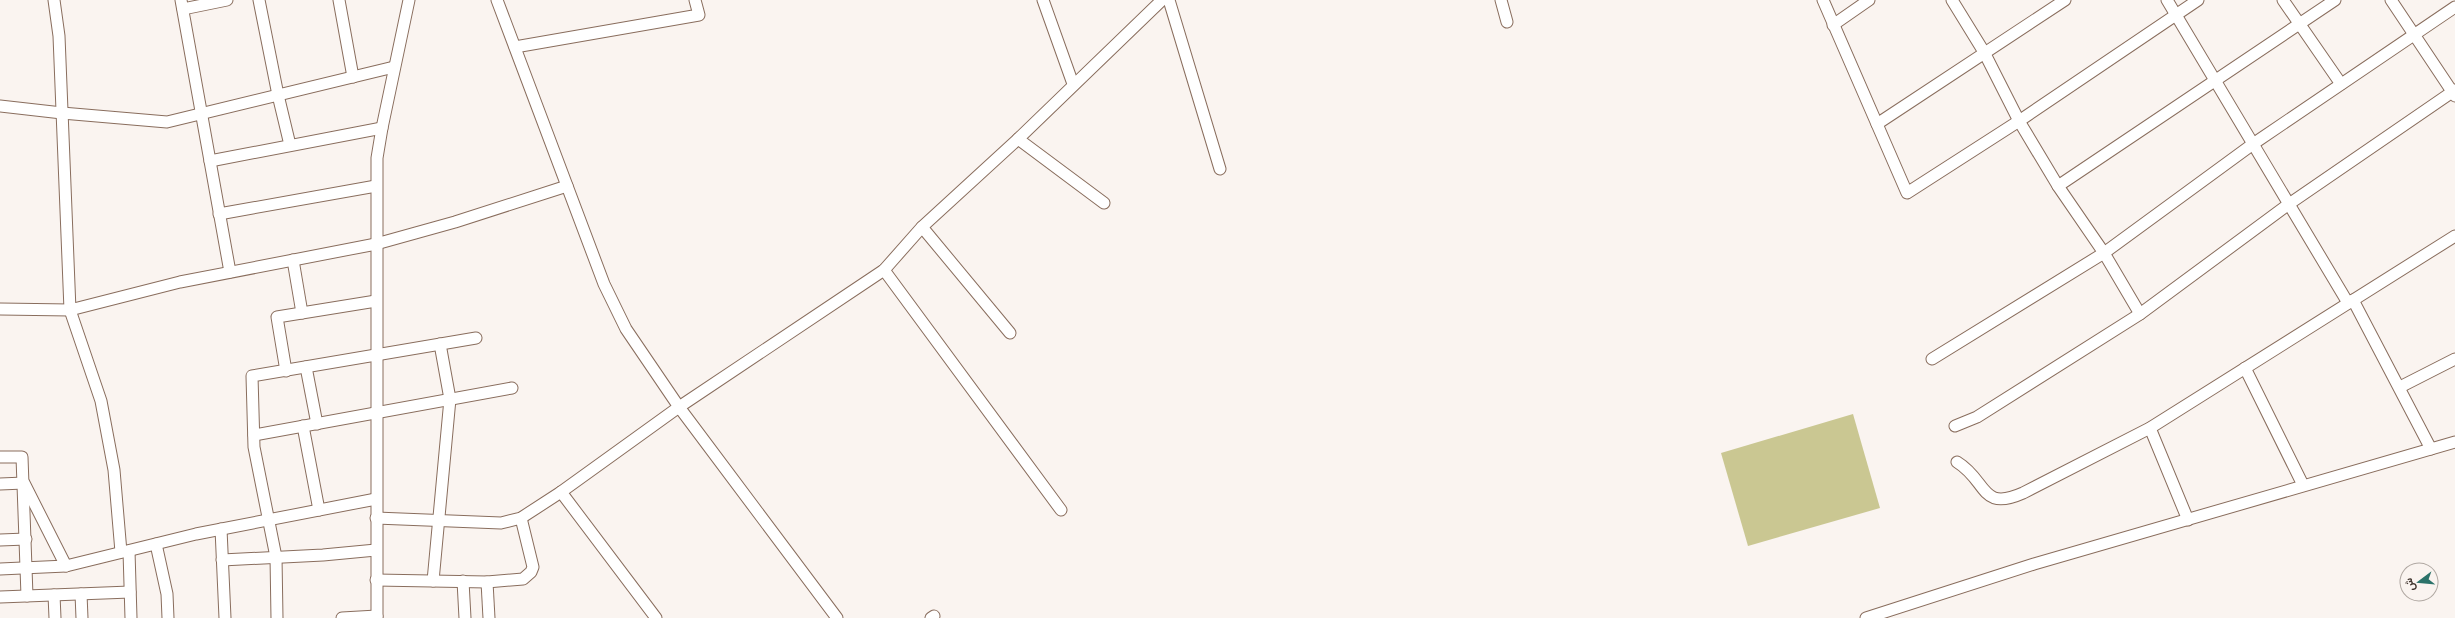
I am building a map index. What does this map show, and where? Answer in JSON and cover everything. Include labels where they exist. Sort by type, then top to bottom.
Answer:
[{"type":"street","points":[[54,0],[59,36],[70,310],[100,401],[114,470],[130,592],[131,618]]},
{"type":"street","points":[[227,0],[182,5],[230,272]]},
{"type":"street","points":[[260,0],[278,95],[290,145]]},
{"type":"street","points":[[338,0],[353,77]]},
{"type":"street","points":[[342,618],[377,617],[376,186],[382,128],[409,0]]},
{"type":"street","points":[[497,0],[604,284],[626,329],[679,407],[837,618]]},
{"type":"street","points":[[515,47],[699,15],[695,0]]},
{"type":"street","points":[[1043,0],[1072,84]]},
{"type":"street","points":[[376,518],[495,523],[521,518],[561,492],[679,407],[884,270],[922,227],[1018,139],[1072,84],[1162,0]]},
{"type":"street","points":[[1169,0],[1220,169]]},
{"type":"street","points":[[1501,0],[1507,22]]},
{"type":"street","points":[[1823,0],[1907,193],[2019,121],[2198,0]]},
{"type":"street","points":[[1834,25],[1869,0]]},
{"type":"street","points":[[1952,0],[1984,52],[2019,121],[2058,186],[2104,253],[2140,314]]},
{"type":"street","points":[[1877,124],[2065,0]]},
{"type":"street","points":[[2167,0],[2288,204],[2351,301],[2400,388],[2431,449]]},
{"type":"street","points":[[2283,0],[2341,84]]},
{"type":"street","points":[[2058,186],[2335,0]]},
{"type":"street","points":[[1955,426],[1977,417],[2140,314],[2288,204],[2454,92],[2391,0]]},
{"type":"street","points":[[1932,359],[2104,253],[2253,144],[2455,7]]},
{"type":"street","points":[[0,106],[167,122],[394,67]]},
{"type":"street","points":[[210,161],[382,128]]},
{"type":"street","points":[[1018,139],[1104,203]]},
{"type":"street","points":[[219,214],[376,186]]},
{"type":"street","points":[[0,309],[70,310],[180,282],[376,244],[455,222],[567,186]]},
{"type":"street","points":[[922,227],[1010,333]]},
{"type":"street","points":[[1958,462],[1973,472],[1990,496],[2004,500],[2042,484],[2150,428],[2455,236]]},
{"type":"street","points":[[293,260],[302,313]]},
{"type":"street","points":[[884,270],[1061,510]]},
{"type":"street","points":[[286,371],[277,317],[376,301]]},
{"type":"street","points":[[277,618],[276,557],[254,447],[252,376],[476,338]]},
{"type":"street","points":[[433,581],[450,399],[440,344]]},
{"type":"street","points":[[2400,388],[2455,359]]},
{"type":"street","points":[[306,367],[317,424]]},
{"type":"street","points":[[2245,368],[2303,485]]},
{"type":"street","points":[[254,435],[512,388]]},
{"type":"street","points":[[303,426],[319,510]]},
{"type":"street","points":[[2150,428],[2188,520]]},
{"type":"street","points":[[1866,618],[2034,564],[2455,442]]},
{"type":"street","points":[[0,457],[22,456],[27,596]]},
{"type":"street","points":[[24,483],[66,566]]},
{"type":"street","points":[[0,484],[24,483]]},
{"type":"street","points":[[561,492],[656,618]]},
{"type":"street","points":[[0,569],[66,566],[221,529],[376,499]]},
{"type":"street","points":[[376,580],[487,582],[523,579],[531,572],[532,562],[521,518]]},
{"type":"street","points":[[221,529],[225,618]]},
{"type":"street","points":[[0,540],[26,539]]},
{"type":"street","points":[[156,544],[167,594],[168,618]]},
{"type":"street","points":[[222,560],[376,550]]},
{"type":"street","points":[[463,581],[465,618]]},
{"type":"street","points":[[487,582],[489,618]]},
{"type":"street","points":[[0,597],[130,592]]},
{"type":"street","points":[[81,594],[82,618]]},
{"type":"street","points":[[54,595],[55,618]]},
{"type":"shaded area","points":[[1853,414],[1880,508],[1748,546],[1721,453]]}]
